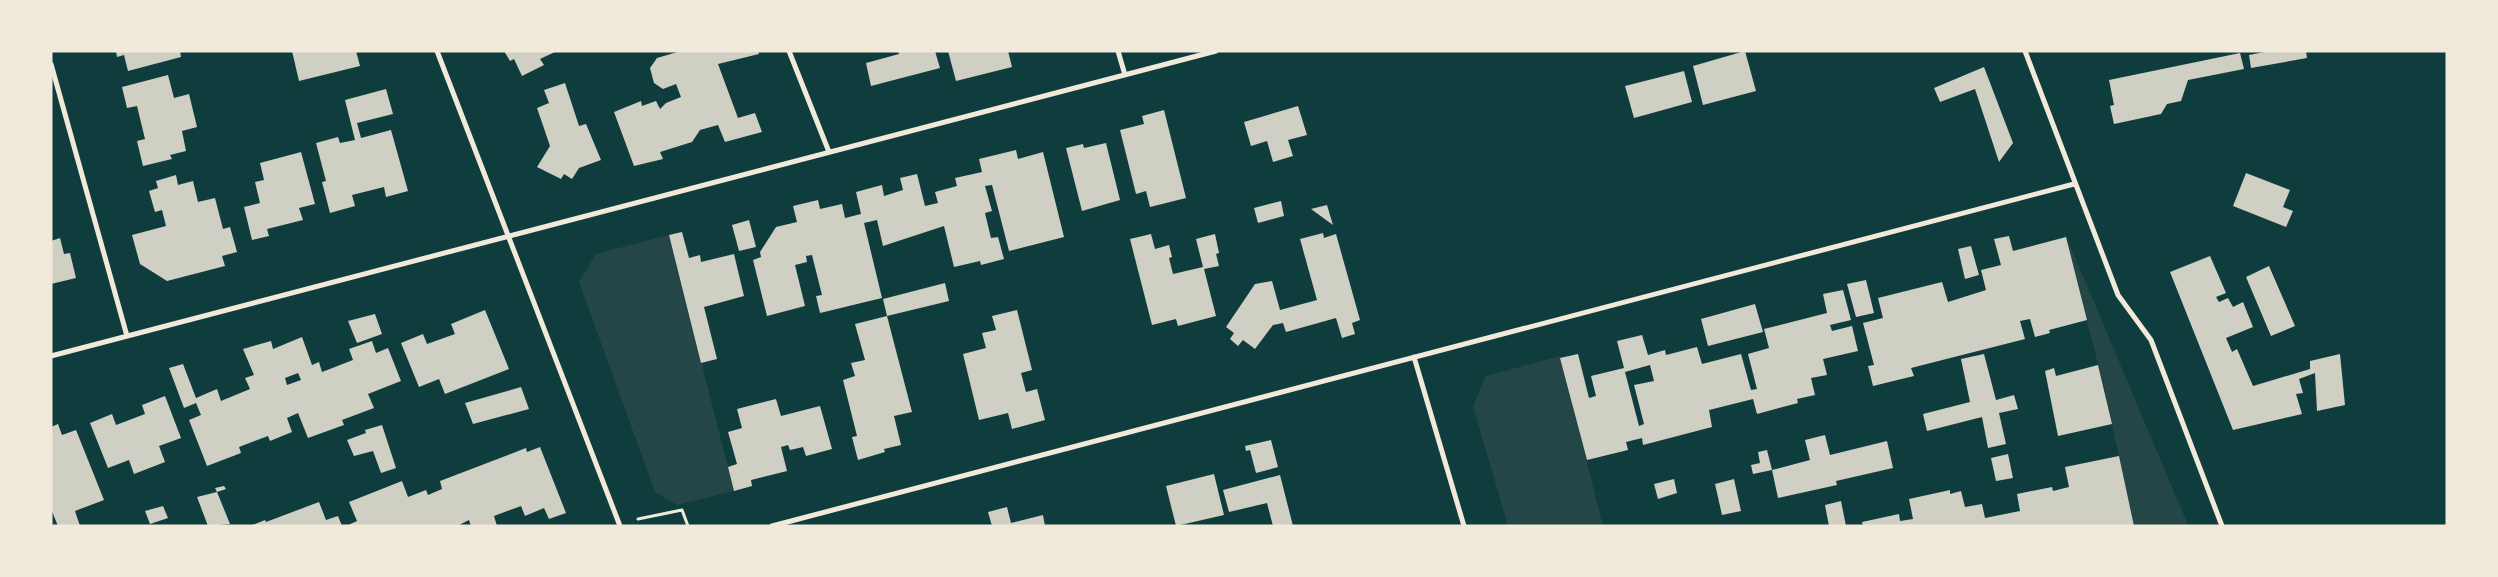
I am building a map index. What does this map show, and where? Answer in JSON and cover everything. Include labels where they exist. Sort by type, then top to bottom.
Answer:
[{"type":"street","points":[[437,51],[620,525]]},
{"type":"street","points":[[789,51],[829,152]]},
{"type":"street","points":[[1118,51],[1125,75]]},
{"type":"street","points":[[51,356],[1216,51]]},
{"type":"street","points":[[2025,51],[2074,184],[2118,295],[2151,340],[2222,526]]},
{"type":"street","points":[[51,64],[127,336]]},
{"type":"street","points":[[772,526],[2074,184]]},
{"type":"street","points":[[1414,357],[1464,526]]},
{"type":"path","points":[[620,525],[682,510],[688,526]]},
{"type":"shaded area","points":[[2064,231],[2188,526],[2134,526],[2104,387]]},
{"type":"shaded area","points":[[669,235],[734,491],[677,505],[655,492],[579,282],[596,254]]},
{"type":"shaded area","points":[[1560,356],[1603,526],[1508,526],[1473,406],[1486,376]]},
{"type":"building","points":[[116,51],[180,51],[181,57],[128,71],[124,55],[117,57]]},
{"type":"building","points":[[292,51],[356,51],[360,66],[299,81]]},
{"type":"building","points":[[504,51],[557,51],[540,59],[544,65],[522,76],[514,59],[510,61]]},
{"type":"building","points":[[681,51],[758,51],[759,54],[718,64],[738,118],[755,113],[762,132],[725,142],[718,125],[700,130],[692,142],[660,152],[663,159],[634,166],[614,112],[641,101],[642,106],[656,101],[660,109],[666,103],[681,97],[676,84],[663,89],[654,83],[650,68],[657,58]]},
{"type":"building","points":[[898,51],[935,51],[940,68],[871,86],[866,63],[899,54]]},
{"type":"building","points":[[948,51],[1008,51],[1012,67],[956,81]]},
{"type":"building","points":[[1745,51],[1756,91],[1703,105],[1693,66]]},
{"type":"building","points":[[2270,51],[2306,51],[2307,58],[2251,68],[2249,55]]},
{"type":"building","points":[[2240,53],[2244,69],[2188,80],[2181,101],[2167,104],[2161,114],[2114,124],[2110,106],[2114,105],[2109,80]]},
{"type":"building","points":[[1984,67],[2013,143],[1999,162],[1975,89],[1940,102],[1934,88]]},
{"type":"building","points":[[1684,71],[1692,102],[1634,118],[1625,86]]},
{"type":"building","points":[[168,75],[174,98],[189,94],[197,127],[182,131],[186,151],[170,155],[172,159],[143,166],[137,141],[145,139],[137,106],[127,108],[122,87]]},
{"type":"building","points":[[565,83],[579,126],[586,124],[601,160],[579,168],[572,179],[564,174],[561,179],[537,167],[550,146],[537,108],[549,103],[544,90]]},
{"type":"building","points":[[386,89],[393,114],[357,123],[361,138],[391,130],[408,191],[386,197],[384,187],[352,195],[355,206],[330,213],[322,182],[326,181],[316,143],[338,137],[340,143],[355,140],[345,100]]},
{"type":"building","points":[[1298,106],[1307,135],[1288,140],[1293,156],[1273,162],[1267,141],[1251,146],[1244,122]]},
{"type":"building","points":[[1164,110],[1186,198],[1150,207],[1146,191],[1136,194],[1120,130],[1144,124],[1142,116]]},
{"type":"building","points":[[1106,143],[1120,200],[1082,211],[1066,148],[1083,144],[1084,148]]},
{"type":"building","points":[[1016,150],[1018,159],[1043,152],[1064,237],[1009,251],[992,185],[985,186],[992,211],[985,213],[991,238],[998,237],[1004,259],[981,265],[980,261],[954,267],[944,226],[883,246],[877,220],[864,223],[882,298],[820,313],[816,296],[822,295],[812,255],[806,256],[807,262],[795,265],[805,306],[767,316],[753,260],[761,257],[760,252],[776,227],[797,222],[793,206],[818,200],[820,209],[842,204],[845,218],[861,214],[856,192],[882,185],[884,196],[903,190],[900,178],[917,174],[925,206],[938,203],[935,192],[957,186],[955,178],[982,172],[979,159]]},
{"type":"building","points":[[301,152],[315,204],[299,208],[303,220],[267,229],[269,236],[252,240],[244,207],[260,203],[255,182],[264,180],[260,163]]},
{"type":"building","points":[[2246,173],[2290,190],[2283,207],[2293,211],[2286,227],[2233,206]]},
{"type":"building","points":[[176,175],[178,185],[193,181],[198,202],[215,198],[223,229],[230,227],[237,252],[222,256],[225,266],[167,281],[140,264],[132,235],[166,226],[162,210],[155,212],[149,191],[158,188],[156,181]]},
{"type":"building","points":[[1281,201],[1284,216],[1258,223],[1254,208]]},
{"type":"building","points":[[1327,205],[1333,225],[1311,209]]},
{"type":"building","points":[[749,220],[756,247],[739,251],[732,225]]},
{"type":"building","points":[[682,232],[689,258],[700,255],[701,262],[734,254],[744,296],[704,307],[717,359],[701,363],[669,235]]},
{"type":"building","points":[[1323,233],[1324,238],[1336,234],[1360,320],[1352,323],[1355,334],[1342,338],[1336,318],[1286,332],[1283,323],[1273,325],[1255,349],[1243,340],[1238,346],[1230,339],[1234,333],[1226,327],[1255,284],[1272,281],[1280,310],[1317,300],[1300,239]]},
{"type":"building","points":[[1151,234],[1155,249],[1169,245],[1172,257],[1169,258],[1173,274],[1203,267],[1196,239],[1215,234],[1219,253],[1216,254],[1219,266],[1204,269],[1216,316],[1178,326],[1176,319],[1152,325],[1130,239]]},
{"type":"building","points":[[2009,236],[2013,251],[2066,237],[2087,320],[2049,330],[2050,333],[2035,337],[2030,319],[2020,321],[2025,339],[1911,368],[1914,376],[1873,386],[1868,366],[1874,365],[1863,323],[1883,318],[1878,298],[1942,282],[1948,302],[1986,290],[1981,270],[2001,265],[1994,239]]},
{"type":"building","points":[[60,238],[64,254],[70,253],[76,278],[51,284],[51,241]]},
{"type":"building","points":[[1971,246],[1979,275],[1965,279],[1958,249]]},
{"type":"building","points":[[2210,256],[2226,293],[2216,297],[2219,302],[2228,298],[2233,307],[2243,302],[2253,327],[2226,338],[2232,352],[2237,349],[2253,386],[2310,369],[2310,361],[2340,354],[2345,405],[2317,411],[2315,373],[2299,379],[2303,393],[2296,394],[2302,414],[2233,430],[2170,272]]},
{"type":"building","points":[[2269,266],[2295,326],[2271,336],[2246,277]]},
{"type":"building","points":[[1866,280],[1874,313],[1856,317],[1847,284]]},
{"type":"building","points":[[945,283],[949,301],[887,316],[883,299]]},
{"type":"building","points":[[1843,290],[1851,320],[1830,325],[1832,331],[1852,326],[1858,351],[1823,359],[1827,375],[1811,378],[1815,395],[1797,399],[1798,403],[1757,414],[1753,399],[1709,410],[1712,427],[1643,445],[1642,438],[1626,442],[1628,450],[1587,460],[1560,358],[1578,354],[1589,398],[1596,396],[1591,376],[1624,368],[1617,341],[1642,335],[1648,355],[1665,350],[1666,355],[1697,347],[1702,364],[1741,354],[1751,390],[1757,389],[1748,354],[1769,348],[1764,329],[1827,313],[1823,294]],"holes":[[[1650,365],[1654,381],[1634,385],[1644,424],[1639,426],[1625,372]]]},
{"type":"building","points":[[1755,304],[1763,332],[1708,346],[1701,319]]},
{"type":"building","points":[[485,310],[509,369],[445,394],[439,379],[419,387],[401,343],[423,334],[427,344],[455,334],[451,324]]},
{"type":"building","points":[[1017,310],[1032,370],[1021,373],[1026,392],[1037,389],[1045,420],[1012,429],[1008,413],[979,420],[963,354],[986,348],[982,333],[996,330],[992,316]]},
{"type":"building","points":[[375,314],[382,334],[357,343],[348,321]]},
{"type":"building","points":[[887,316],[912,412],[894,416],[901,445],[884,449],[885,452],[858,460],[852,437],[857,436],[843,380],[855,376],[851,363],[865,360],[855,324]]},
{"type":"building","points":[[302,337],[312,365],[319,362],[322,372],[353,360],[349,349],[372,341],[376,353],[388,348],[401,381],[368,394],[374,408],[342,420],[344,425],[308,438],[298,413],[287,418],[292,432],[270,441],[268,436],[239,447],[241,453],[207,466],[189,420],[201,415],[196,403],[184,408],[169,368],[183,364],[196,398],[217,389],[221,401],[250,389],[245,378],[254,375],[243,349],[271,341],[273,349]],"holes":[[[298,373],[301,380],[287,385],[285,378]]]},
{"type":"building","points":[[1984,354],[1996,400],[2014,395],[2018,409],[1999,413],[2006,444],[1988,448],[1982,417],[1927,431],[1923,414],[1970,402],[1961,359]]},
{"type":"building","points":[[2098,365],[2112,424],[2058,436],[2045,371],[2054,368],[2056,376]]},
{"type":"building","points":[[521,387],[529,409],[473,424],[465,403]]},
{"type":"building","points":[[165,396],[181,438],[159,446],[165,462],[134,474],[129,460],[108,468],[90,423],[112,414],[116,425],[145,414],[142,405]]},
{"type":"building","points":[[776,399],[781,416],[820,406],[832,449],[806,456],[803,447],[790,450],[788,445],[781,447],[787,471],[751,480],[752,486],[734,491],[728,467],[737,464],[728,432],[742,428],[737,409]]},
{"type":"building","points":[[58,424],[62,435],[76,430],[104,500],[75,511],[80,526],[58,526],[51,509],[51,427]]},
{"type":"building","points":[[382,425],[396,468],[381,473],[373,451],[354,456],[347,440],[366,433],[365,430]]},
{"type":"building","points":[[1825,435],[1830,455],[1887,441],[1893,468],[1836,481],[1837,485],[1778,498],[1772,470],[1810,460],[1805,440]]},
{"type":"building","points":[[1271,440],[1278,467],[1256,473],[1250,450],[1246,451],[1245,446]]},
{"type":"building","points":[[540,447],[566,513],[549,519],[544,508],[525,516],[521,506],[494,516],[497,526],[471,526],[469,520],[457,526],[346,526],[357,521],[349,502],[402,481],[408,497],[426,490],[428,495],[442,489],[440,481],[526,448],[527,452]]},
{"type":"building","points":[[1767,450],[1772,470],[1753,474],[1751,465],[1760,463],[1758,452]]},
{"type":"building","points":[[2008,454],[2013,478],[1996,481],[1991,458]]},
{"type":"building","points":[[2119,456],[2134,526],[1863,526],[1862,522],[1899,514],[1900,521],[1913,519],[1909,499],[1950,490],[1950,494],[1961,491],[1965,507],[1982,504],[1985,518],[2020,511],[2017,494],[2052,487],[2053,491],[2069,487],[2065,467]]},
{"type":"building","points":[[1214,474],[1224,515],[1176,526],[1166,486]]},
{"type":"building","points":[[1280,475],[1293,526],[1273,526],[1267,503],[1229,512],[1223,490]]},
{"type":"building","points":[[1674,479],[1677,493],[1658,499],[1654,484]]},
{"type":"building","points":[[1734,479],[1741,511],[1722,515],[1715,484]]},
{"type":"building","points":[[224,486],[226,489],[217,492],[215,488]]},
{"type":"building","points":[[217,492],[230,524],[208,526],[197,497]]},
{"type":"building","points":[[1841,501],[1846,526],[1829,526],[1825,505]]},
{"type":"building","points":[[319,502],[326,520],[338,516],[342,526],[250,526],[265,520],[266,522]]},
{"type":"building","points":[[163,506],[168,518],[150,524],[145,511]]},
{"type":"building","points":[[1007,507],[1011,523],[1043,515],[1045,526],[992,526],[988,512]]}]
